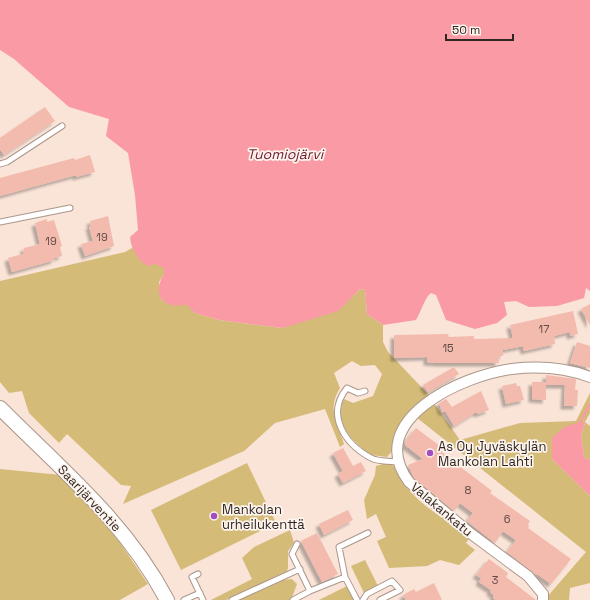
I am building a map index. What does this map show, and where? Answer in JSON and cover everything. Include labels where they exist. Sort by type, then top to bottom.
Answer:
[{"type":"main road","name":"Saarijärventie","points":[[0,408],[68,472],[102,508],[133,546],[167,600]]},
{"type":"street","name":"Valakankatu","points":[[543,600],[543,594],[528,576],[470,533],[409,482],[403,473],[399,462],[398,443],[404,427],[412,415],[458,384],[480,376],[513,368],[574,371],[590,377]]},
{"type":"lane","points":[[0,164],[7,162],[62,126]]},
{"type":"lane","points":[[0,222],[70,208]]},
{"type":"lane","points":[[364,391],[358,393],[347,388],[340,397],[338,406],[340,427],[350,442],[373,459],[399,462]]},
{"type":"lane","points":[[357,600],[345,577],[339,547],[368,533]]},
{"type":"lane","points":[[297,544],[292,554],[310,591]]},
{"type":"lane","points":[[232,600],[300,569]]},
{"type":"lane","points":[[198,574],[192,577],[203,600]]},
{"type":"lane","points":[[294,600],[310,591],[345,577]]},
{"type":"lane","points":[[363,600],[367,594],[392,581],[400,590],[380,600]]},
{"type":"lane","points":[[184,600],[200,593]]},
{"type":"shaded area","points":[[132,248],[164,268],[164,274],[159,282],[162,300],[172,305],[187,304],[195,313],[219,320],[283,328],[354,295],[360,289],[365,290],[367,314],[383,325],[383,342],[388,352],[429,395],[400,424],[392,451],[387,457],[370,454],[366,452],[347,432],[341,420],[342,406],[344,399],[353,403],[373,396],[382,374],[375,365],[361,366],[352,361],[334,373],[340,388],[334,403],[334,416],[344,444],[340,447],[325,409],[275,423],[244,451],[123,504],[131,486],[121,485],[67,434],[59,443],[29,413],[22,391],[9,393],[0,382],[0,281],[125,252]]},
{"type":"shaded area","points":[[590,393],[590,413],[585,422],[590,426],[590,460],[584,457],[581,435],[585,423],[552,438],[552,459],[590,496],[590,583],[570,588],[569,600],[542,600],[547,597],[586,552],[416,417],[433,402],[460,440],[520,423],[576,421]]},
{"type":"shaded area","name":"Mankolan urheilukenttä","points":[[247,463],[276,523],[181,570],[151,510]]},
{"type":"shaded area","points":[[387,463],[394,466],[400,478],[416,498],[470,537],[466,543],[475,550],[459,565],[440,560],[427,566],[389,568],[377,541],[386,537],[376,514],[367,519],[364,500],[375,475],[376,466]]},
{"type":"shaded area","points":[[0,469],[61,475],[112,531],[148,584],[120,600],[0,600]]},
{"type":"shaded area","points":[[290,530],[294,543],[288,551],[287,571],[226,600],[211,600],[252,579],[242,558],[254,547]]},
{"type":"shaded area","points":[[365,560],[378,586],[364,593],[351,566]]},
{"type":"shaded area","points":[[292,579],[297,584],[291,600],[238,600],[282,580]]},
{"type":"shaded area","points":[[347,586],[354,600],[319,600]]},
{"type":"water","name":"Tuomiojärvi","points":[[0,0],[590,0],[590,291],[586,288],[584,298],[557,306],[529,307],[516,301],[504,302],[507,315],[497,323],[475,329],[446,320],[436,295],[431,293],[416,320],[383,325],[367,314],[365,290],[360,289],[338,311],[283,328],[219,320],[195,313],[187,305],[171,305],[166,303],[162,300],[159,292],[160,283],[164,274],[164,268],[155,264],[147,266],[137,257],[132,246],[130,237],[138,230],[135,195],[128,153],[106,136],[109,119],[69,107],[14,59],[0,50]]},
{"type":"water","points":[[580,422],[585,423],[581,435],[584,457],[590,460],[590,496],[552,459],[552,438],[564,427]]},
{"type":"building","points":[[45,107],[55,121],[4,155],[0,149],[0,138]]},
{"type":"building","points":[[90,155],[95,172],[76,177],[76,175],[0,196],[0,178]]},
{"type":"building","points":[[108,216],[114,246],[85,256],[81,244],[93,241],[89,226],[91,226],[90,221]]},
{"type":"building","points":[[47,219],[47,222],[54,220],[62,246],[60,247],[62,256],[54,258],[55,260],[12,272],[8,258],[23,254],[24,248],[40,244],[35,223]]},
{"type":"building","points":[[590,304],[590,325],[581,309]]},
{"type":"building","points":[[573,311],[578,334],[570,336],[570,332],[554,336],[555,344],[524,351],[523,346],[503,350],[503,356],[498,356],[499,363],[439,363],[427,362],[427,357],[394,358],[394,335],[448,334],[449,337],[474,336],[474,339],[513,338],[510,325]]},
{"type":"building","points":[[577,342],[590,346],[590,368],[570,363]]},
{"type":"building","points":[[454,367],[459,374],[428,392],[423,385]]},
{"type":"building","points":[[546,375],[576,379],[575,390],[578,390],[577,406],[564,406],[565,385],[546,385],[546,400],[532,399],[532,382],[546,382]]},
{"type":"building","points":[[516,383],[517,386],[520,386],[524,400],[506,404],[502,386]]},
{"type":"building","points":[[481,391],[489,410],[478,414],[476,412],[454,426],[446,412],[442,412],[439,403],[446,399],[452,407]]},
{"type":"building","points":[[416,428],[440,446],[438,448],[450,459],[492,491],[490,493],[530,521],[528,528],[571,559],[551,584],[537,574],[536,575],[507,552],[516,540],[503,531],[495,543],[467,521],[473,513],[460,503],[454,511],[414,478],[408,465],[423,459],[405,445],[405,442]]},
{"type":"building","points":[[343,448],[353,466],[361,462],[366,471],[343,483],[338,474],[343,471],[333,453]]},
{"type":"building","points":[[348,510],[353,520],[324,535],[319,524]]},
{"type":"building","points":[[317,533],[338,574],[322,582],[301,541]]},
{"type":"building","points":[[489,559],[508,573],[506,577],[536,600],[496,600],[493,598],[494,595],[490,592],[491,590],[479,582],[481,578],[476,575]]},
{"type":"building","points":[[434,583],[442,600],[406,600],[403,595],[414,589],[416,592]]},
{"type":"waterway","points":[[580,422],[590,404]]},
{"type":"place","name":"As Oy Jyväskylän Mankolan Lahti","points":[[430,453]]},
{"type":"place","name":"Mankolan urheilukenttä","points":[[214,516]]}]
